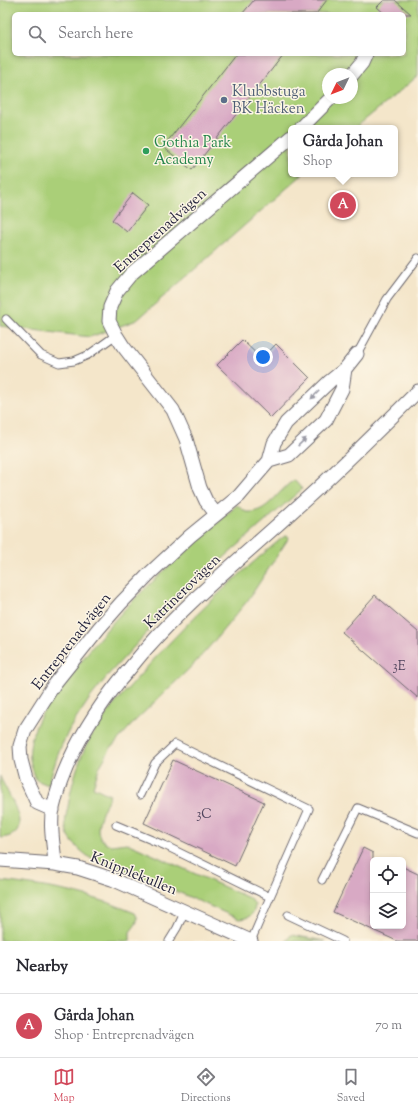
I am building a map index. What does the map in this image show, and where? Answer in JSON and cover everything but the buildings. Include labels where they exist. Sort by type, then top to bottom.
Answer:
[{"type":"street","points":[[358,68],[365,56]]},
{"type":"street","points":[[304,125],[325,104]]},
{"type":"street","name":"Entreprenadvägen","points":[[216,514],[206,501],[200,488],[186,439],[173,410],[116,336],[109,321],[110,307],[117,291],[131,274],[288,140]]},
{"type":"street","name":"Entreprenadvägen","points":[[53,810],[37,803],[26,779],[21,760],[20,746],[25,730],[55,683],[77,654],[121,603],[190,536],[239,496],[269,461],[274,443],[286,423],[330,380],[345,369],[357,354]]},
{"type":"street","points":[[269,461],[289,455],[326,420],[342,389],[345,369]]},
{"type":"street","name":"Katrinerovägen","points":[[55,864],[52,833],[53,810],[60,783],[77,744],[102,703],[145,649],[205,590],[370,440],[418,391]]},
{"type":"street","name":"Knipplekullen","points":[[0,860],[55,864],[78,868],[112,879],[251,941]]},
{"type":"lane","points":[[357,354],[387,299],[418,258]]},
{"type":"lane","points":[[6,319],[41,355],[59,363],[74,361],[88,355],[116,336]]},
{"type":"lane","points":[[140,796],[154,762],[174,744],[309,809],[251,941]]},
{"type":"lane","points":[[322,880],[358,808],[418,834]]},
{"type":"lane","points":[[116,825],[166,846],[270,897]]},
{"type":"lane","name":"Knipplekullen","points":[[169,941],[185,911]]},
{"type":"lane","points":[[288,915],[344,941]]},
{"type":"green space","name":"Gothia Park Academy","points":[[0,0],[418,0],[418,76],[359,125],[288,125],[288,177],[300,177],[137,320],[90,337],[0,326]]},
{"type":"green space","points":[[294,480],[302,489],[193,585],[109,674],[90,698],[70,728],[59,751],[48,785],[36,780],[31,765],[30,752],[32,738],[39,719],[56,693],[106,630],[169,566],[237,505],[246,512],[254,512],[266,506]]},
{"type":"green space","points":[[286,536],[289,537],[288,539],[248,600],[210,646],[193,665],[136,720],[110,749],[99,768],[93,787],[110,795],[101,815],[98,830],[99,836],[104,841],[111,845],[127,843],[251,899],[255,905],[254,911],[250,916],[239,919],[169,888],[90,858],[75,845],[69,837],[66,828],[66,818],[70,794],[82,754],[96,729],[110,710],[156,657],[190,621],[244,570]]},
{"type":"green space","points":[[0,776],[13,803],[19,822],[17,830],[11,835],[0,838]]},
{"type":"green space","points":[[0,881],[39,886],[78,894],[107,902],[135,913],[137,916],[137,921],[130,932],[130,941],[0,941]]},
{"type":"green space","points":[[291,935],[325,941],[286,941]]},
{"type":"place","name":"Klubbstuga BK Häcken","points":[[224,100]]},
{"type":"place","name":"Gothia Park Academy","points":[[146,151]]},
{"type":"place","name":"Gårda Johan","points":[[343,205]]}]
